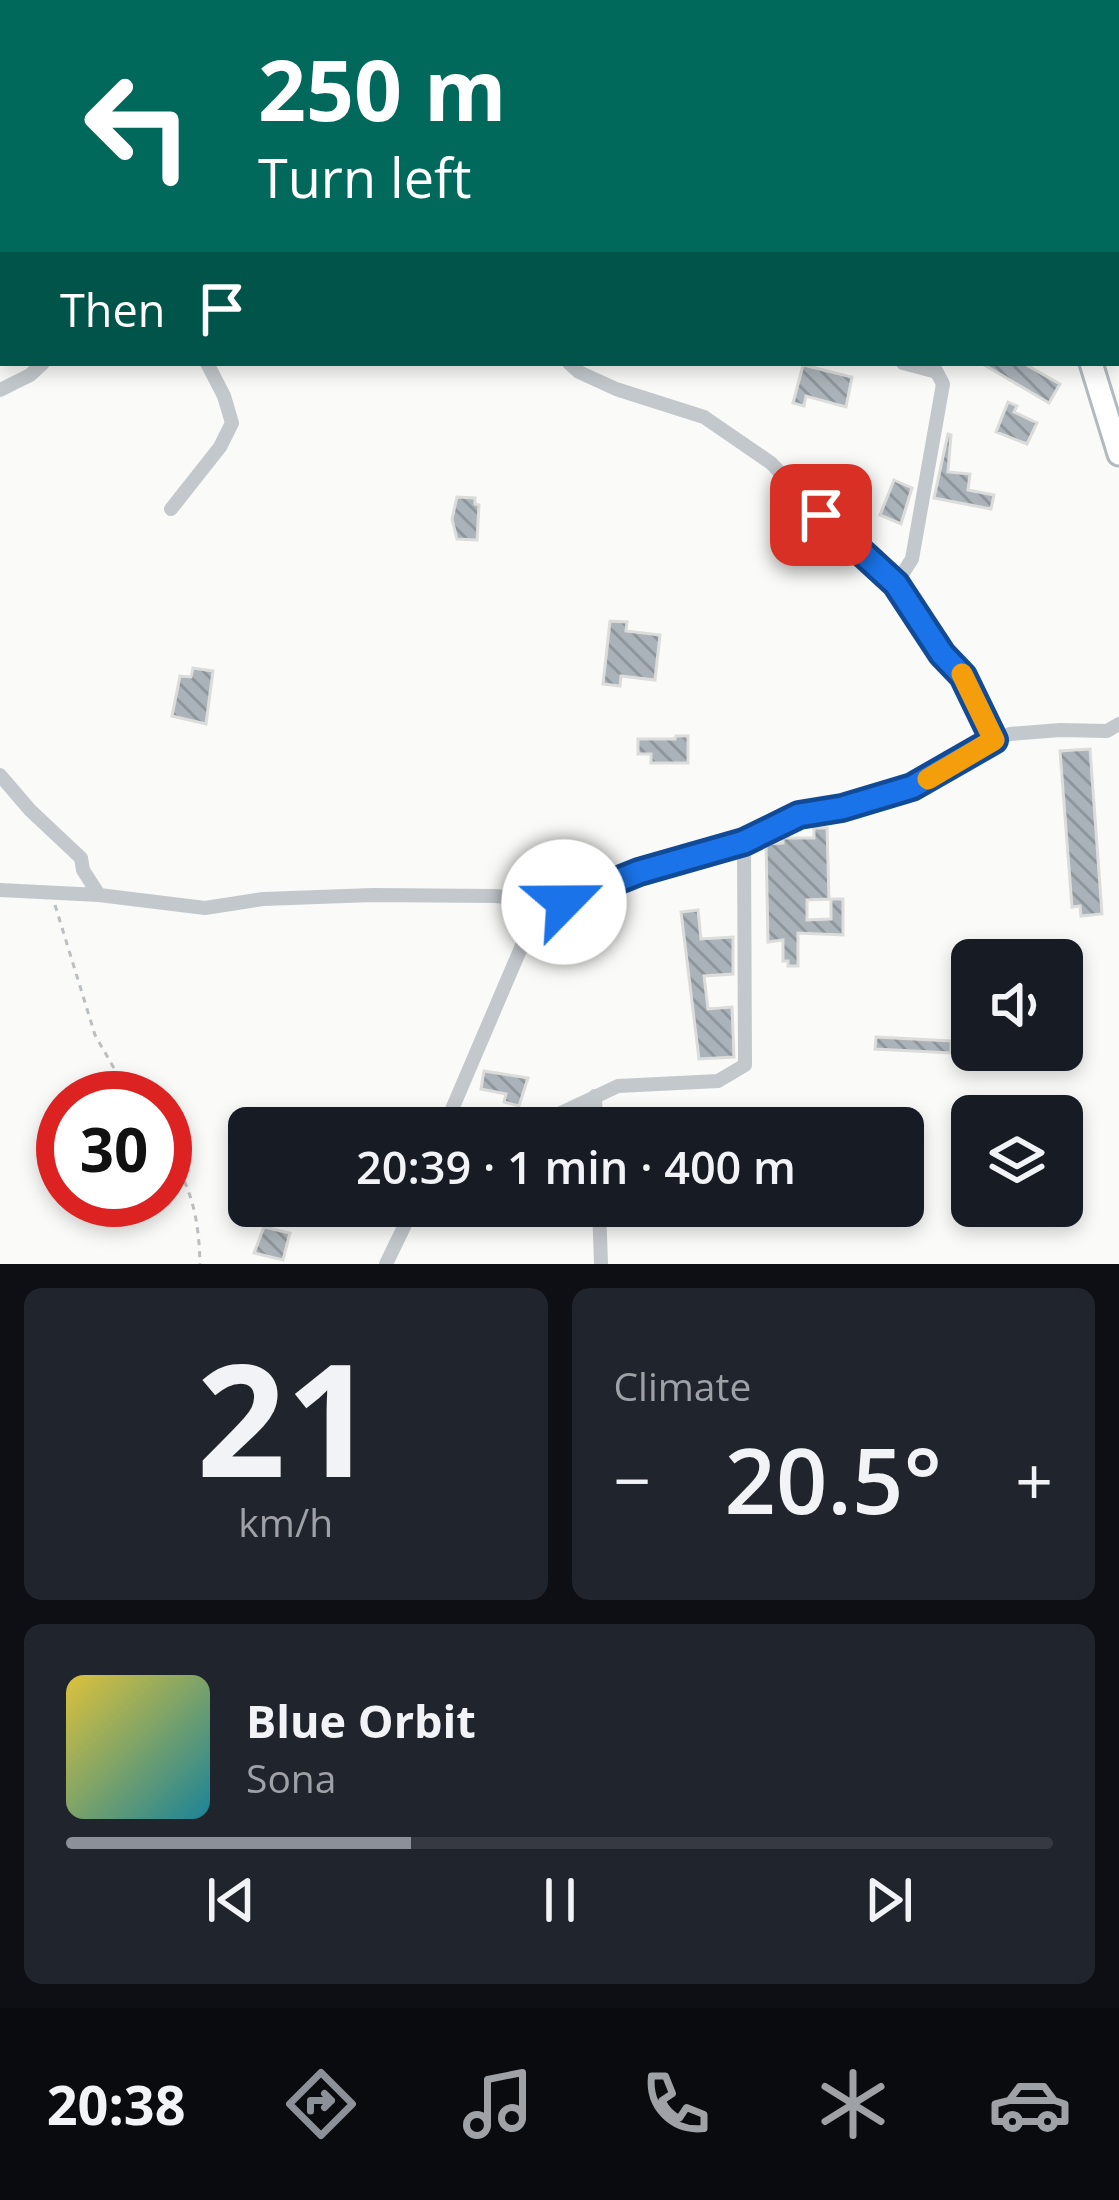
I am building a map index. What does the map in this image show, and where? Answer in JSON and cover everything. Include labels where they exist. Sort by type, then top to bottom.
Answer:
[{"type":"street","points":[[0,390],[42,366]]},
{"type":"street","points":[[171,509],[220,447],[232,423],[208,366]]},
{"type":"street","points":[[572,366],[616,388],[704,417],[771,463],[846,541],[896,584],[942,654],[963,676],[994,740]]},
{"type":"street","points":[[1092,366],[1118,449]]},
{"type":"street","points":[[896,584],[912,559],[943,384],[932,367]]},
{"type":"street","points":[[0,890],[99,895],[159,906],[205,908],[308,896],[494,896],[564,902],[639,872],[744,842],[799,815],[842,808],[924,782],[994,740],[1035,730],[1107,731],[1119,724]]},
{"type":"street","points":[[0,775],[81,858],[99,895]]},
{"type":"street","points":[[572,1107],[618,1086],[718,1081],[745,1065],[744,842]]},
{"type":"street","points":[[453,1107],[541,901]]},
{"type":"street","points":[[595,1096],[595,1107]]},
{"type":"street","points":[[386,1264],[404,1227]]},
{"type":"street","points":[[600,1227],[601,1264]]},
{"type":"path","points":[[50,892],[94,1035],[115,1071]]},
{"type":"path","points":[[192,1202],[199,1220],[200,1264]]},
{"type":"building","points":[[803,366],[852,377],[846,407],[806,396],[804,406],[793,403]]},
{"type":"building","points":[[986,366],[1028,366],[1060,384],[1049,403]]},
{"type":"building","points":[[1008,402],[1017,406],[1014,412],[1037,423],[1027,444],[996,432]]},
{"type":"building","points":[[948,434],[948,472],[970,474],[968,490],[994,495],[991,509],[934,498]]},
{"type":"building","points":[[894,480],[912,488],[901,524],[880,515]]},
{"type":"building","points":[[457,497],[475,498],[479,505],[477,540],[457,539],[452,519]]},
{"type":"building","points":[[610,621],[627,622],[626,631],[660,635],[655,680],[621,676],[620,686],[603,684]]},
{"type":"building","points":[[193,668],[213,671],[206,724],[172,716],[180,676],[191,677]]},
{"type":"building","points":[[688,736],[688,763],[651,763],[651,754],[638,754],[638,739]]},
{"type":"building","points":[[1090,749],[1102,914],[1081,916],[1080,906],[1072,907],[1060,751]]},
{"type":"building","points":[[814,828],[827,828],[829,899],[807,900],[807,920],[831,919],[831,899],[843,899],[843,935],[798,933],[798,966],[788,966],[783,961],[783,940],[768,942],[766,844],[783,843],[783,838],[814,838]]},
{"type":"building","points":[[698,910],[701,939],[733,937],[733,974],[704,976],[708,1009],[732,1007],[734,1057],[699,1059],[681,912]]},
{"type":"building","points":[[876,1037],[951,1041],[951,1053],[875,1049]]},
{"type":"building","points":[[484,1071],[528,1078],[519,1106],[504,1102],[506,1094],[481,1089]]},
{"type":"building","points":[[264,1227],[290,1233],[283,1260],[254,1253]]},
{"type":"slow traffic","points":[[928,779],[994,740],[962,674]]},
{"type":"route","points":[[564,902],[639,872],[744,842],[799,815],[912,787],[994,740],[963,676],[942,654],[896,584],[821,515]]}]
